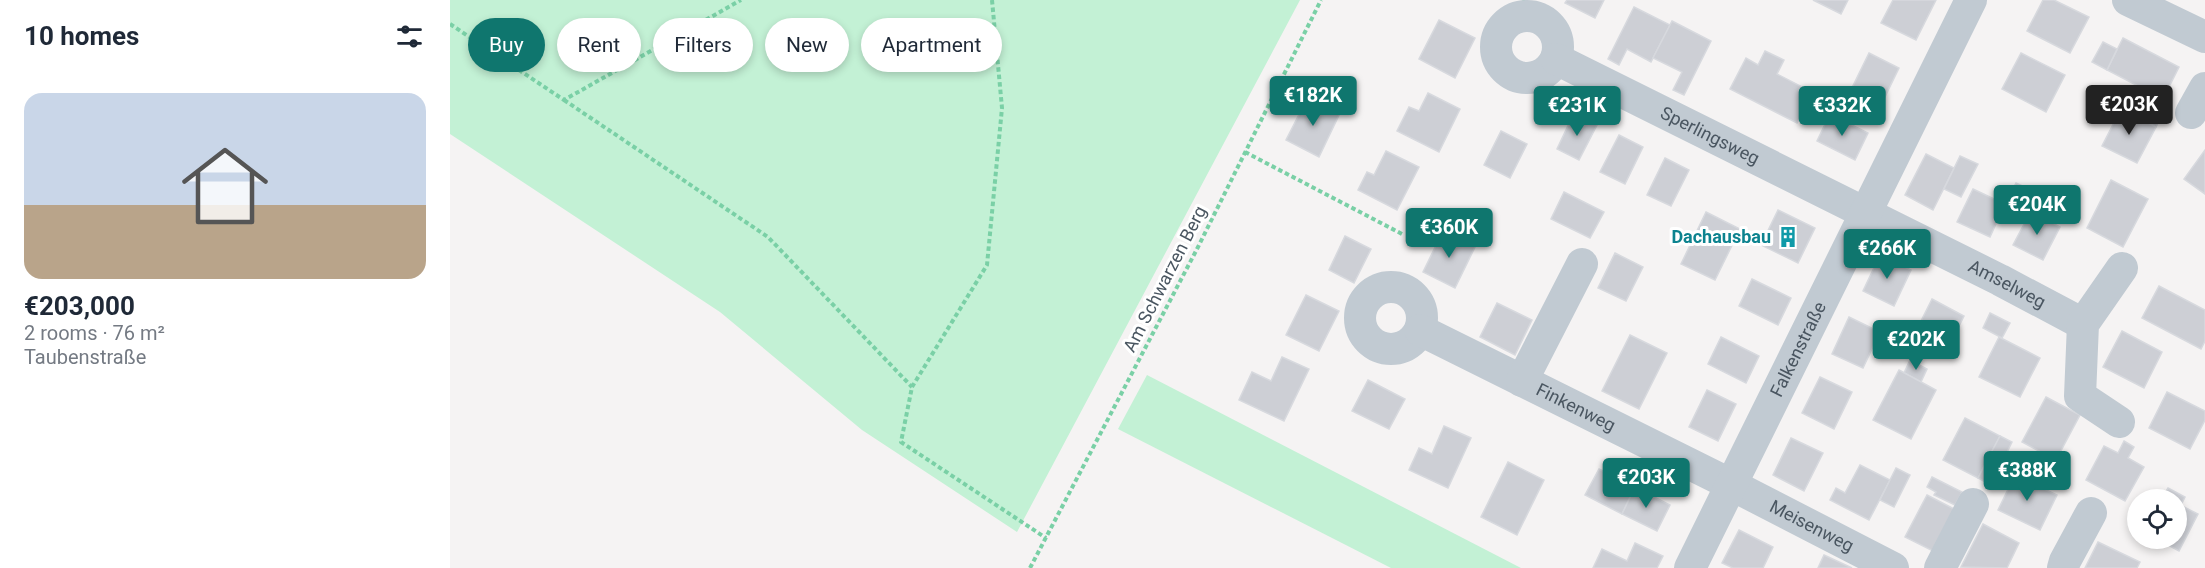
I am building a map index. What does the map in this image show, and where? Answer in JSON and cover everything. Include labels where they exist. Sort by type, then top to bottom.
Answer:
[{"type":"street","name":"Falkenstraße","points":[[1690,568],[1971,0]]},
{"type":"street","points":[[2128,0],[2205,38]]},
{"type":"street","points":[[1526,8],[1553,30],[1558,49],[1556,59],[1550,68],[1542,75],[1532,78],[1512,75],[1503,68],[1495,49],[1501,29],[1526,8]]},
{"type":"street","name":"Sperlingsweg","points":[[1556,59],[1866,214]]},
{"type":"street","name":"Amselweg","points":[[1866,214],[2083,324]]},
{"type":"street","points":[[1522,381],[1582,264]]},
{"type":"street","points":[[2119,422],[2080,396],[2083,324],[2122,268]]},
{"type":"street","name":"Finkenweg","points":[[1420,330],[1730,484]]},
{"type":"street","name":"Meisenweg","points":[[1730,484],[1893,568]]},
{"type":"street","points":[[1940,568],[1973,504]]},
{"type":"street","points":[[2063,568],[2091,513]]},
{"type":"path","points":[[564,100],[741,0]]},
{"type":"path","points":[[992,0],[1002,108],[987,265],[912,387],[901,442],[1046,538]]},
{"type":"path","name":"Am Schwarzen Berg","points":[[1030,568],[1197,249],[1321,0]]},
{"type":"path","points":[[450,24],[768,237],[912,387]]},
{"type":"path","points":[[1245,152],[1404,235]]},
{"type":"green space","points":[[450,0],[1300,0],[1017,532],[862,430],[720,312],[450,134]]},
{"type":"green space","points":[[1147,375],[1521,568],[1391,568],[1118,429]]},
{"type":"building","points":[[1567,0],[1604,0],[1595,18],[1565,3]]},
{"type":"building","points":[[1813,0],[1848,0],[1841,14]]},
{"type":"building","points":[[1893,0],[1936,0],[1916,40],[1881,23]]},
{"type":"building","points":[[2043,0],[2054,0],[2089,17],[2070,53],[2027,31]]},
{"type":"building","points":[[1634,7],[1670,25],[1651,62],[1627,49],[1619,65],[1608,59]]},
{"type":"building","points":[[1439,20],[1475,38],[1455,78],[1419,59]]},
{"type":"building","points":[[1672,21],[1711,41],[1684,95],[1673,90],[1682,72],[1653,58]]},
{"type":"building","points":[[2123,38],[2179,67],[2163,99],[2107,70]]},
{"type":"building","points":[[2103,42],[2117,49],[2107,70],[2092,62]]},
{"type":"building","points":[[1765,51],[1784,60],[1777,74],[1812,92],[1797,123],[1730,89],[1746,58],[1758,65]]},
{"type":"building","points":[[1869,53],[1899,68],[1879,109],[1849,94]]},
{"type":"building","points":[[2021,53],[2065,75],[2046,112],[2002,89]]},
{"type":"building","points":[[2151,92],[2169,101],[2156,127],[2138,117]]},
{"type":"building","points":[[1428,93],[1460,109],[1439,152],[1397,131],[1409,107],[1419,111]]},
{"type":"building","points":[[1308,97],[1340,113],[1319,157],[1286,140]]},
{"type":"building","points":[[2121,109],[2156,127],[2137,163],[2102,146]]},
{"type":"building","points":[[1574,113],[1597,125],[1579,160],[1557,149]]},
{"type":"building","points":[[1830,114],[1868,133],[1855,160],[1817,141]]},
{"type":"building","points":[[1501,131],[1527,144],[1510,178],[1484,165]]},
{"type":"building","points":[[1619,135],[1643,147],[1625,184],[1600,172]]},
{"type":"building","points":[[2205,150],[2205,194],[2184,179]]},
{"type":"building","points":[[1386,151],[1419,167],[1397,210],[1358,190],[1367,172],[1374,175]]},
{"type":"building","points":[[1926,154],[1954,168],[1933,210],[1905,195]]},
{"type":"building","points":[[1960,156],[1978,164],[1961,197],[1944,189]]},
{"type":"building","points":[[1665,158],[1689,170],[1671,206],[1647,195]]},
{"type":"building","points":[[2111,180],[2148,199],[2123,247],[2087,228]]},
{"type":"building","points":[[2016,183],[2029,189],[2019,211],[2005,204]]},
{"type":"building","points":[[1973,189],[2005,204],[1990,237],[1957,222]]},
{"type":"building","points":[[1564,192],[1604,212],[1590,238],[1551,219]]},
{"type":"building","name":"Dachausbau","points":[[1778,210],[1815,228],[1798,263],[1761,245]]},
{"type":"building","points":[[2031,211],[2060,227],[2043,260],[2013,245]]},
{"type":"building","points":[[1706,212],[1740,229],[1715,280],[1681,264]]},
{"type":"building","points":[[1444,229],[1476,245],[1455,288],[1423,272]]},
{"type":"building","points":[[1345,236],[1371,249],[1354,283],[1329,270]]},
{"type":"building","points":[[1615,253],[1643,267],[1626,301],[1598,288]]},
{"type":"building","points":[[1880,255],[1911,270],[1894,306],[1863,291]]},
{"type":"building","points":[[1752,279],[1791,298],[1778,325],[1739,306]]},
{"type":"building","points":[[2159,286],[2205,310],[2205,341],[2201,349],[2142,318]]},
{"type":"building","points":[[1306,295],[1339,311],[1319,351],[1286,335]]},
{"type":"building","points":[[1932,299],[1964,316],[1945,354],[1913,337]]},
{"type":"building","points":[[1497,303],[1532,320],[1515,355],[1480,337]]},
{"type":"building","points":[[1990,313],[2010,323],[2002,338],[1983,328]]},
{"type":"building","points":[[1849,317],[1880,332],[1863,368],[1832,354]]},
{"type":"building","points":[[1894,328],[1926,344],[1919,358],[1888,342]]},
{"type":"building","points":[[2122,331],[2162,352],[2144,388],[2103,367]]},
{"type":"building","points":[[1630,335],[1667,353],[1639,409],[1602,391]]},
{"type":"building","points":[[1721,337],[1759,356],[1746,383],[1708,364]]},
{"type":"building","points":[[1999,337],[2040,358],[2020,397],[1979,377]]},
{"type":"building","points":[[1282,357],[1309,369],[1284,421],[1239,400],[1252,372],[1271,381]]},
{"type":"building","points":[[1910,360],[1927,369],[1921,382],[1904,373]]},
{"type":"building","points":[[1899,370],[1936,390],[1911,439],[1873,420]]},
{"type":"building","points":[[1820,377],[1852,392],[1834,429],[1802,413]]},
{"type":"building","points":[[1368,380],[1405,399],[1389,429],[1352,411]]},
{"type":"building","points":[[1707,390],[1736,404],[1718,441],[1689,427]]},
{"type":"building","points":[[2167,392],[2205,411],[2205,420],[2190,449],[2149,428]]},
{"type":"building","points":[[2046,397],[2080,415],[2056,460],[2022,442]]},
{"type":"building","points":[[1965,418],[2000,436],[1978,478],[1943,460]]},
{"type":"building","points":[[1444,426],[1471,438],[1448,488],[1409,470],[1419,448],[1432,454]]},
{"type":"building","points":[[2000,436],[2012,442],[1991,485],[1978,478]]},
{"type":"building","points":[[1791,438],[1823,453],[1804,491],[1773,475]]},
{"type":"building","points":[[2124,441],[2134,447],[2128,458],[2144,467],[2132,489],[2127,489],[2125,501],[2086,480],[2104,446],[2118,453]]},
{"type":"building","points":[[1508,462],[1544,480],[1517,535],[1481,517]]},
{"type":"building","points":[[1860,465],[1890,480],[1869,520],[1830,500],[1836,488],[1845,493]]},
{"type":"building","points":[[1896,468],[1910,475],[1894,507],[1880,500]]},
{"type":"building","points":[[1599,469],[1635,487],[1622,514],[1585,495]]},
{"type":"building","points":[[2015,475],[2057,495],[2040,530],[1998,510]]},
{"type":"building","points":[[1932,477],[1962,492],[1955,505],[1934,495],[1936,492],[1927,487]]},
{"type":"building","points":[[1635,487],[1670,505],[1657,531],[1622,514]]},
{"type":"building","points":[[1927,495],[1960,512],[1939,554],[1905,537]]},
{"type":"building","points":[[2187,508],[2198,514],[2187,535]]},
{"type":"building","points":[[1983,524],[2019,543],[2007,568],[1961,567]]},
{"type":"building","points":[[1739,530],[1773,547],[1763,568],[1733,568],[1722,563]]},
{"type":"building","points":[[2098,542],[2140,562],[2137,568],[2085,568]]},
{"type":"building","points":[[1635,543],[1663,556],[1657,568],[1593,568],[1602,549],[1627,561]]},
{"type":"building","points":[[1824,555],[1852,568],[1818,568]]},
{"type":"place","name":"Dachausbau","points":[[1788,237]]}]
